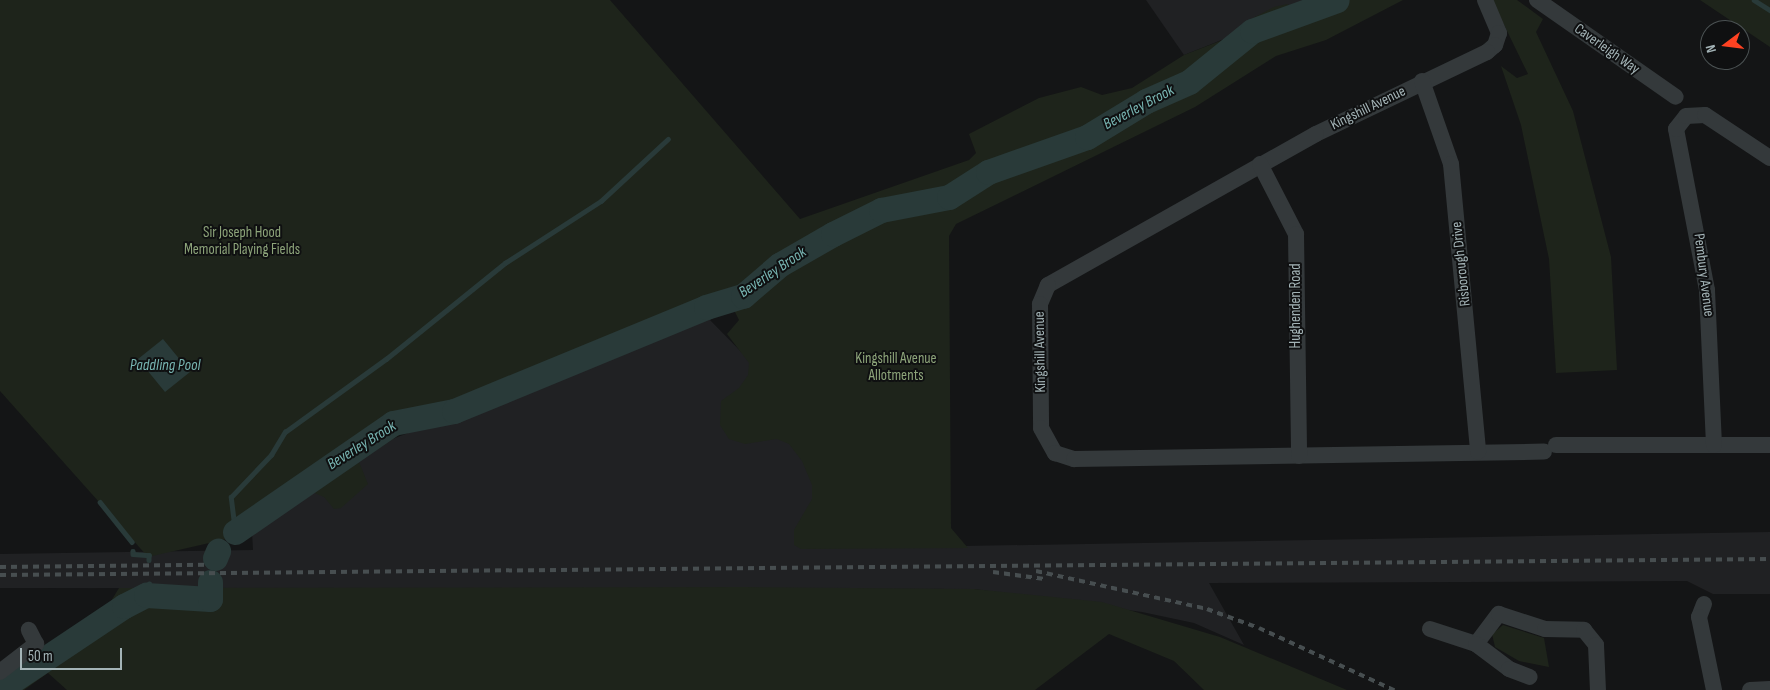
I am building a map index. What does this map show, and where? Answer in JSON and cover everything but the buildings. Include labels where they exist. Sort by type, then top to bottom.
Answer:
[{"type":"street","name":"Kingshill Avenue","points":[[1485,0],[1497,24],[1495,45],[1260,164],[1048,285],[1040,304],[1041,428],[1056,453],[1074,459],[1298,456],[1714,445]]},
{"type":"street","name":"Caverleigh Way","points":[[1537,0],[1676,97]]},
{"type":"street","name":"Risborough Drive","points":[[1422,81],[1451,164],[1478,452]]},
{"type":"street","name":"Pembury Avenue","points":[[1714,445],[1707,290],[1676,136],[1679,123],[1691,114],[1706,115],[1770,158]]},
{"type":"street","name":"Hughenden Road","points":[[1260,164],[1296,234],[1298,456]]},
{"type":"street","points":[[1714,445],[1770,445]]},
{"type":"street","points":[[1704,604],[1699,617],[1714,690]]},
{"type":"street","points":[[1476,644],[1499,614],[1546,629],[1584,630],[1596,645],[1600,688]]},
{"type":"street","points":[[1430,629],[1476,644],[1509,669],[1530,677]]},
{"type":"street","points":[[0,672],[36,644],[29,630]]},
{"type":"street","points":[[1750,690],[1770,689]]},
{"type":"shaded area","points":[[1146,0],[1322,0],[1184,55]]},
{"type":"shaded area","points":[[709,319],[756,367],[853,548],[1770,532],[1770,594],[1713,594],[1687,581],[1209,583],[1244,645],[1194,623],[1142,612],[974,589],[0,588],[0,554],[253,550],[252,532],[358,452]]},
{"type":"green space","name":"Sir Joseph Hood Memorial Playing Fields","points":[[0,0],[610,0],[800,219],[969,160],[976,153],[969,134],[1039,98],[1081,87],[1102,95],[1132,88],[1184,55],[1251,29],[1251,19],[1274,7],[1287,4],[1298,11],[1323,0],[1403,0],[1326,40],[1276,56],[1195,107],[956,224],[949,236],[951,528],[968,548],[801,549],[794,545],[794,530],[812,499],[812,485],[802,461],[789,444],[777,439],[745,444],[729,439],[720,425],[721,401],[739,388],[748,375],[749,363],[727,334],[739,320],[732,306],[541,385],[402,433],[359,462],[368,484],[341,508],[334,509],[324,497],[310,491],[253,533],[148,557],[0,391]]},
{"type":"green space","points":[[1492,0],[1517,0],[1543,19],[1536,32],[1573,111],[1611,257],[1617,370],[1556,373],[1549,259],[1521,125],[1501,66],[1517,78],[1528,74]]},
{"type":"green space","points":[[1700,0],[1770,0],[1770,47],[1750,34],[1750,20],[1730,20]]},
{"type":"green space","points":[[745,587],[974,589],[1102,602],[1220,637],[1347,690],[1204,690],[1174,661],[1109,634],[1035,690],[67,690],[48,673],[24,690],[0,690],[1,681],[105,611],[119,588]]},
{"type":"green space","points":[[1503,625],[1544,638],[1549,667],[1519,661],[1495,647],[1492,634]]},
{"type":"water","name":"Paddling Pool","points":[[163,339],[190,372],[165,392],[138,359]]},
{"type":"waterway","name":"Beverley Brook","points":[[235,532],[393,423],[454,411],[706,307],[743,296],[779,265],[833,234],[881,210],[949,197],[988,172],[1087,137],[1146,101],[1189,82],[1252,31],[1337,0]]},
{"type":"waterway","name":"Beverley Brook","points":[[1754,0],[1770,10]]},
{"type":"waterway","points":[[235,532],[231,497],[271,455],[285,432],[386,359],[505,263],[601,201],[668,139]]},
{"type":"waterway","points":[[100,502],[132,542]]},
{"type":"waterway","points":[[133,551],[133,554],[149,555],[149,560]]},
{"type":"waterway","name":"Beverley Brook","points":[[215,558],[218,551]]},
{"type":"waterway","name":"Beverley Brook","points":[[0,689],[124,606],[146,595],[210,599],[210,582]]},
{"type":"waterway","points":[[149,584],[149,595]]},
{"type":"railway","points":[[0,575],[1770,559]]},
{"type":"railway","points":[[0,567],[208,565]]},
{"type":"railway","points":[[1036,571],[1207,609],[1259,628],[1394,690]]},
{"type":"railway","points":[[993,572],[1045,579]]},
{"type":"park label","name":"Kingshill Avenue Allotments","points":[[896,366]]}]
